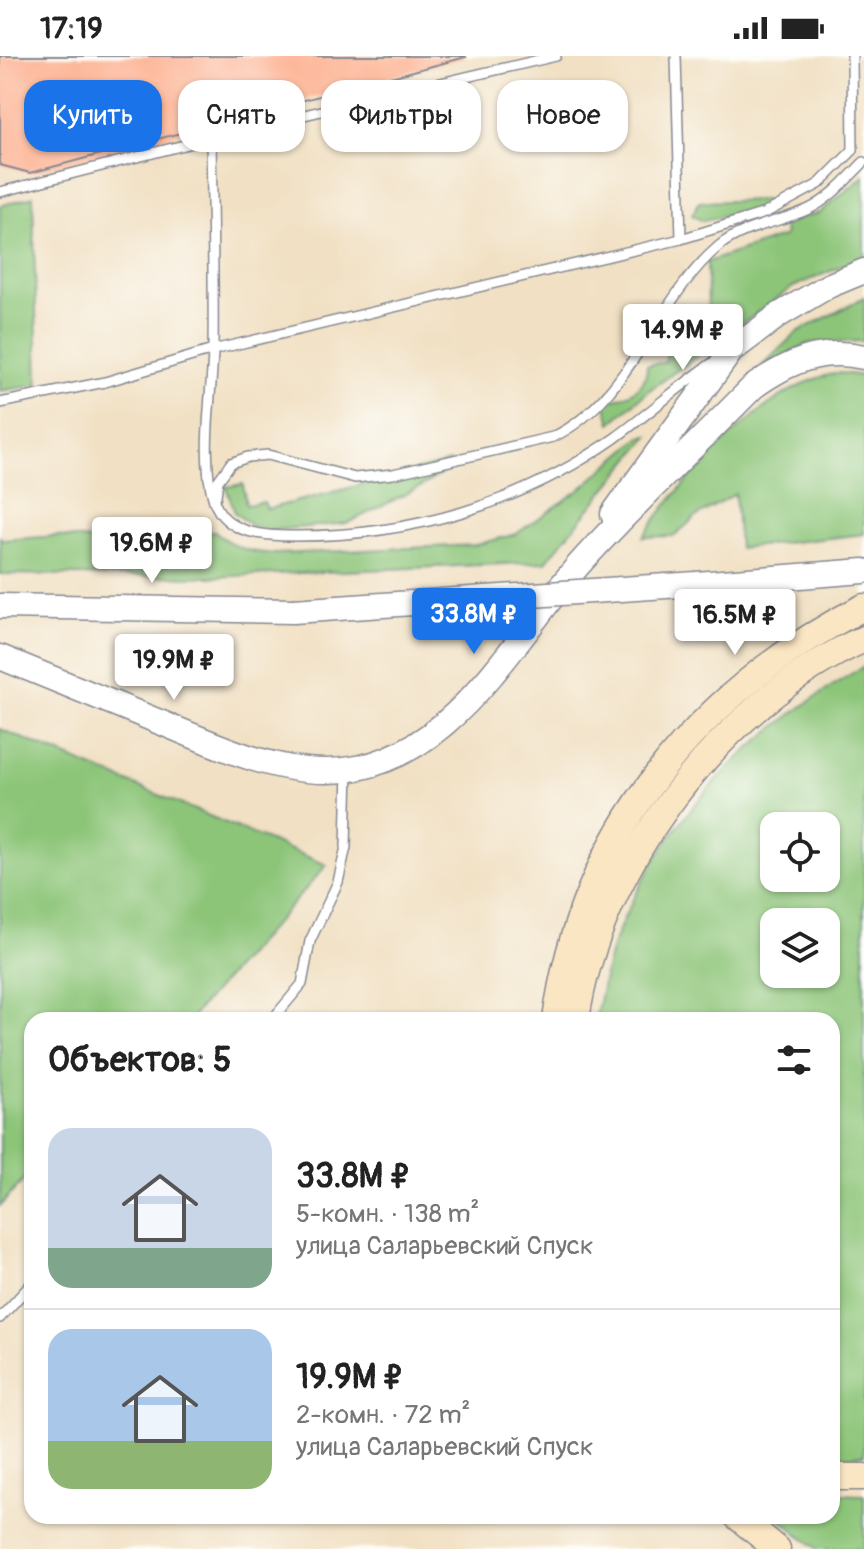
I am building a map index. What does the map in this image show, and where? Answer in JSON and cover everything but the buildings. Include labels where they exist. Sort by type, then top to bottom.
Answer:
[{"type":"main road","points":[[557,1012],[566,964],[588,899],[627,819],[658,771],[688,736],[748,679],[800,643],[864,607]]},
{"type":"main road","points":[[577,1012],[582,975],[614,893],[674,797],[760,708],[796,681],[864,639]]},
{"type":"main road","points":[[840,1477],[864,1477]]},
{"type":"main road","points":[[747,1524],[777,1549]]},
{"type":"street","points":[[0,657],[204,740],[298,769],[348,769],[414,747],[476,693],[582,561],[637,477],[731,351],[779,315],[828,286],[864,271]]},
{"type":"street","points":[[582,561],[753,387],[781,367],[806,357],[836,354],[864,357]]},
{"type":"street","points":[[0,606],[293,611],[864,571]]},
{"type":"lane","points":[[305,116],[556,56]]},
{"type":"lane","points":[[676,56],[681,239]]},
{"type":"lane","points":[[0,403],[105,382],[213,350],[681,239],[765,213],[819,184],[853,150],[852,56]]},
{"type":"lane","points":[[0,192],[178,146]]},
{"type":"lane","points":[[211,152],[213,350],[209,473],[215,504],[232,527],[270,536],[365,533],[453,517],[524,492],[577,462],[731,351]]},
{"type":"lane","points":[[215,504],[218,481],[231,463],[248,457],[268,455],[355,478],[368,477],[553,437],[574,427],[599,405],[696,269],[722,244],[811,209],[864,162]]},
{"type":"lane","points":[[279,1012],[302,984],[310,941],[338,882],[346,847],[348,769]]},
{"type":"lane","points":[[0,1318],[24,1292]]},
{"type":"green space","points":[[864,176],[864,257],[793,287],[647,392],[611,423],[605,402],[634,391],[643,381],[647,365],[666,362],[666,314],[708,307],[707,262],[785,236],[783,222],[819,213]]},
{"type":"green space","points":[[33,196],[38,385],[0,391],[0,206]]},
{"type":"green space","points":[[764,200],[771,205],[765,209],[702,221],[692,215],[699,202]]},
{"type":"green space","points":[[864,298],[864,341],[809,343],[760,368],[797,332]]},
{"type":"green space","points":[[840,373],[864,376],[864,534],[739,548],[735,494],[694,518],[675,536],[643,537],[680,488],[757,413],[813,380]]},
{"type":"green space","points":[[649,436],[546,562],[210,577],[0,574],[0,536],[2,540],[57,536],[97,541],[118,538],[121,551],[214,531],[228,542],[243,548],[276,554],[475,545],[516,534],[578,491],[641,437]]},
{"type":"green space","points":[[450,462],[446,471],[422,486],[348,523],[276,530],[253,527],[235,513],[226,487],[243,484],[246,505],[264,502],[267,509]]},
{"type":"green space","points":[[864,666],[864,1455],[840,1457],[840,1012],[597,1012],[614,942],[634,897],[658,855],[715,782],[783,720]]},
{"type":"green space","points":[[0,729],[327,865],[196,1012],[24,1012],[24,1180],[0,1206]]},
{"type":"green space","points":[[840,1494],[864,1495],[864,1549],[817,1549],[786,1524],[840,1524]]}]
